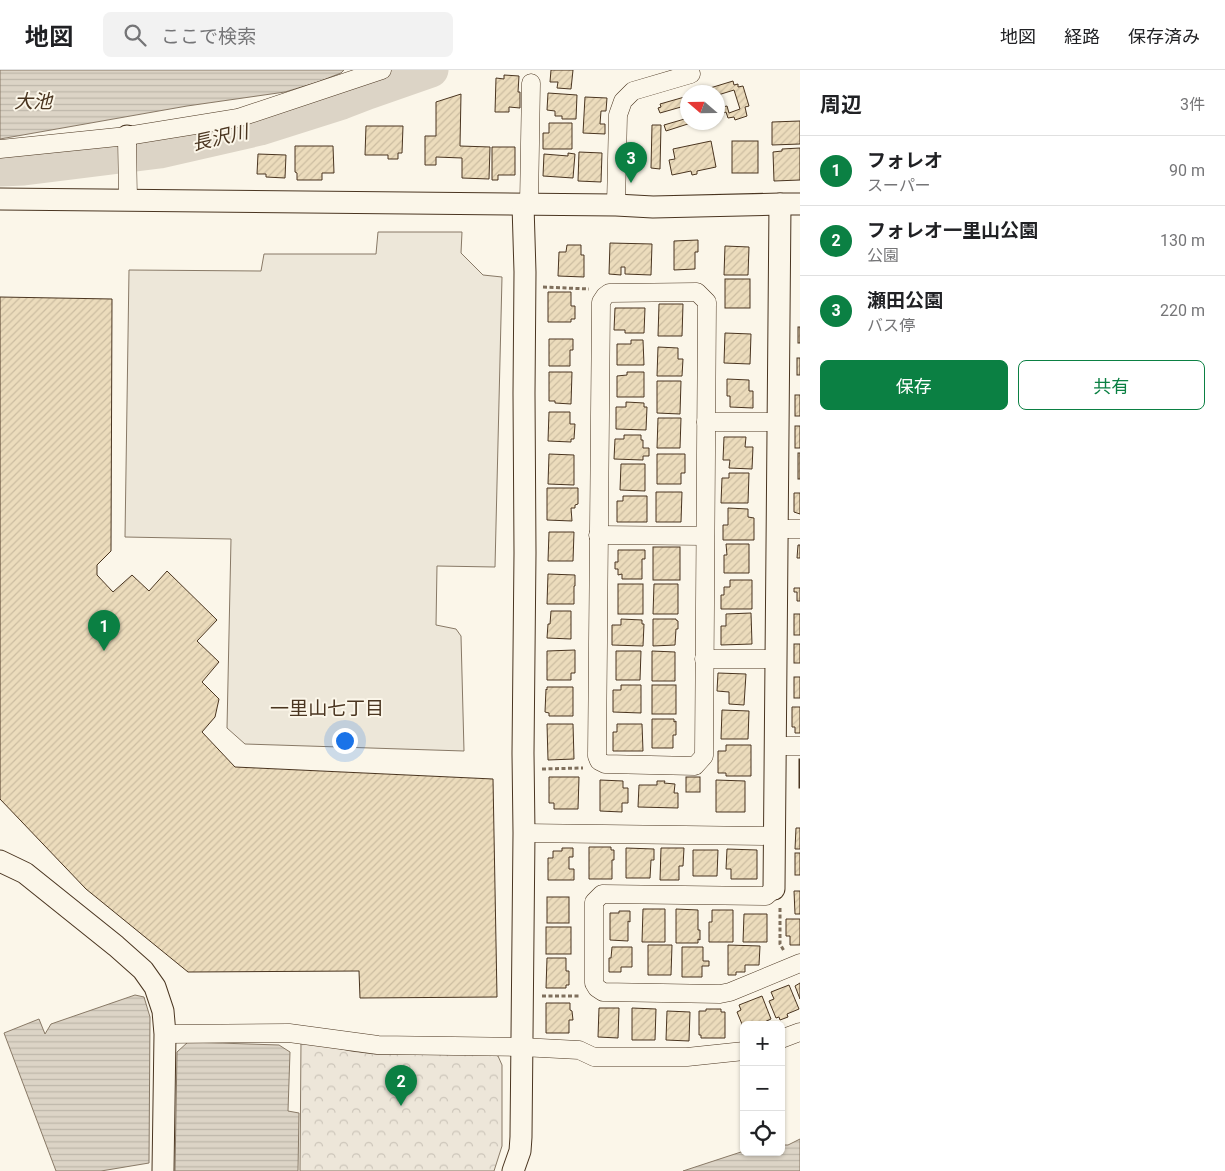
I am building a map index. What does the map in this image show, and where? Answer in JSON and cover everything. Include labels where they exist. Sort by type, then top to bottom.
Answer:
[{"type":"street","points":[[0,149],[127,137],[238,118],[382,70]]},
{"type":"street","points":[[616,205],[618,115],[622,101],[633,91],[691,74]]},
{"type":"street","points":[[513,1171],[520,1151],[524,833],[525,287],[531,83]]},
{"type":"street","points":[[127,137],[128,200]]},
{"type":"street","points":[[0,199],[616,205],[653,207],[790,204],[778,422],[774,889],[766,896],[602,894],[594,902],[594,983],[602,992],[720,994],[730,992],[796,965]]},
{"type":"street","points":[[697,292],[706,302],[706,422],[704,756],[695,766],[605,764],[599,761],[597,756],[601,302],[605,296],[609,293],[697,292]]},
{"type":"street","points":[[706,422],[778,422]]},
{"type":"street","points":[[777,529],[800,529]]},
{"type":"street","points":[[598,535],[705,536]]},
{"type":"street","points":[[704,659],[776,660]]},
{"type":"street","points":[[775,746],[800,746]]},
{"type":"street","points":[[524,833],[774,836]]},
{"type":"street","points":[[0,861],[25,873],[116,946],[143,970],[155,987],[163,1011],[165,1034],[163,1171]]},
{"type":"street","points":[[785,1038],[800,1032]]},
{"type":"street","points":[[165,1034],[289,1033],[378,1045],[521,1046],[579,1050],[594,1057],[687,1057],[740,1051]]},
{"type":"path","points":[[525,287],[593,289],[605,296]]},
{"type":"path","points":[[524,769],[591,768],[599,761]]},
{"type":"path","points":[[774,889],[780,903],[780,944],[796,965]]},
{"type":"path","points":[[522,996],[587,996],[597,988]]},
{"type":"green space","points":[[301,1040],[351,1051],[375,1054],[490,1053],[498,1056],[502,1065],[502,1146],[494,1171],[300,1171]]},
{"type":"shaded area","points":[[378,232],[462,232],[461,253],[483,275],[502,277],[495,567],[437,566],[436,625],[456,629],[461,636],[464,751],[245,744],[227,728],[231,539],[125,537],[129,270],[261,271],[264,254],[376,254]]},
{"type":"water","name":"大池","points":[[0,70],[344,70],[318,82],[285,92],[187,106],[0,139]]},
{"type":"water","points":[[135,995],[144,997],[150,1017],[149,1163],[101,1171],[56,1171],[4,1033],[39,1019],[45,1034],[51,1024]]},
{"type":"water","points":[[188,1042],[279,1045],[290,1052],[288,1111],[299,1113],[298,1171],[175,1171],[177,1052]]},
{"type":"water","points":[[800,1139],[800,1171],[683,1171],[740,1152],[740,1156],[785,1156],[785,1145]]},
{"type":"building","points":[[551,70],[573,70],[571,89],[557,88],[558,82],[550,82]]},
{"type":"building","points":[[504,75],[519,76],[520,108],[509,107],[509,112],[495,112],[496,78],[504,79]]},
{"type":"building","points":[[733,81],[734,85],[738,84],[738,87],[743,86],[749,106],[745,107],[747,116],[735,120],[734,117],[728,118],[725,106],[727,106],[729,113],[740,109],[734,90],[725,93],[725,85],[720,85]]},
{"type":"building","points":[[548,93],[577,95],[576,119],[562,119],[562,116],[555,116],[555,111],[547,110]]},
{"type":"building","points":[[461,94],[460,146],[490,147],[489,179],[462,178],[462,158],[436,157],[436,165],[425,165],[425,136],[436,136],[436,102]]},
{"type":"building","points":[[585,97],[607,98],[606,111],[601,111],[600,124],[605,124],[605,134],[583,133]]},
{"type":"building","points":[[680,98],[680,107],[660,113],[658,108],[661,107],[660,104]]},
{"type":"building","points":[[680,120],[680,126],[666,131],[664,125]]},
{"type":"building","points":[[800,121],[800,144],[772,145],[772,122]]},
{"type":"building","points":[[549,123],[572,123],[572,149],[543,149],[543,133],[549,133]]},
{"type":"building","points":[[652,125],[661,125],[660,169],[651,168]]},
{"type":"building","points":[[366,126],[403,126],[402,153],[398,153],[398,159],[388,159],[388,155],[365,155]]},
{"type":"building","points":[[711,141],[716,167],[697,171],[697,174],[692,175],[691,171],[672,175],[669,160],[675,159],[673,149]]},
{"type":"building","points":[[732,141],[758,141],[758,173],[732,173]]},
{"type":"building","points":[[295,146],[333,146],[334,173],[322,173],[322,180],[297,180],[297,173],[295,172]]},
{"type":"building","points":[[492,147],[515,147],[515,175],[498,175],[498,180],[492,180]]},
{"type":"building","points":[[800,148],[800,180],[774,181],[773,152],[782,151],[782,149]]},
{"type":"building","points":[[579,152],[602,153],[601,182],[578,181]]},
{"type":"building","points":[[568,153],[575,154],[573,178],[543,176],[544,154],[568,156]]},
{"type":"building","points":[[258,154],[286,155],[285,178],[266,177],[266,174],[257,174]]},
{"type":"building","points":[[698,240],[698,252],[695,252],[695,269],[674,270],[674,241]]},
{"type":"building","points":[[610,243],[652,244],[651,275],[625,274],[625,267],[621,267],[621,275],[609,274]]},
{"type":"building","points":[[567,245],[581,245],[581,255],[584,255],[584,277],[558,276],[559,252],[566,252]]},
{"type":"building","points":[[725,246],[749,247],[748,275],[724,275]]},
{"type":"building","points":[[725,279],[750,279],[750,308],[725,308]]},
{"type":"building","points":[[548,292],[571,292],[571,306],[575,306],[575,319],[571,319],[571,322],[548,322]]},
{"type":"building","points":[[0,297],[112,299],[111,551],[97,565],[97,575],[113,592],[132,575],[149,591],[167,571],[217,620],[197,641],[219,662],[202,682],[219,699],[215,717],[202,732],[235,767],[493,779],[497,997],[360,998],[359,971],[188,972],[86,889],[0,799]]},
{"type":"building","points":[[659,304],[683,304],[682,336],[658,336]]},
{"type":"building","points":[[615,308],[645,308],[644,333],[625,333],[625,330],[614,330]]},
{"type":"building","points":[[798,327],[800,327],[800,343],[798,343]]},
{"type":"building","points":[[725,333],[751,334],[750,364],[724,363]]},
{"type":"building","points":[[549,339],[573,339],[573,350],[570,350],[570,366],[549,366]]},
{"type":"building","points":[[631,340],[643,340],[644,365],[617,365],[617,344],[631,344]]},
{"type":"building","points":[[658,347],[678,348],[678,359],[683,359],[682,376],[657,376]]},
{"type":"building","points":[[797,358],[800,358],[800,375],[797,375]]},
{"type":"building","points":[[549,372],[572,372],[571,404],[549,401]]},
{"type":"building","points":[[627,372],[644,372],[644,397],[617,397],[617,376],[627,375]]},
{"type":"building","points":[[727,379],[749,380],[749,391],[753,391],[753,408],[730,407],[730,396],[727,396]]},
{"type":"building","points":[[657,381],[681,381],[680,414],[657,413]]},
{"type":"building","points":[[795,395],[800,395],[800,416],[795,416]]},
{"type":"building","points":[[626,402],[644,403],[644,407],[647,407],[646,430],[616,429],[616,407],[626,407]]},
{"type":"building","points":[[549,412],[570,412],[570,424],[575,424],[574,439],[571,439],[571,442],[548,441]]},
{"type":"building","points":[[658,418],[681,418],[680,448],[657,448]]},
{"type":"building","points":[[795,426],[800,426],[800,448],[795,448]]},
{"type":"building","points":[[624,435],[641,435],[643,448],[649,448],[649,456],[643,456],[643,460],[614,459],[615,439],[624,439]]},
{"type":"building","points":[[724,437],[746,437],[745,447],[753,447],[752,469],[729,468],[730,460],[723,460]]},
{"type":"building","points":[[798,453],[800,453],[800,479],[798,479]]},
{"type":"building","points":[[549,454],[574,455],[574,485],[548,484]]},
{"type":"building","points":[[657,454],[685,454],[685,473],[681,473],[681,484],[657,484]]},
{"type":"building","points":[[621,464],[645,464],[645,491],[620,490]]},
{"type":"building","points":[[729,473],[749,473],[748,503],[721,503],[722,478],[729,478]]},
{"type":"building","points":[[547,488],[578,488],[578,504],[575,505],[575,508],[571,508],[572,521],[547,520]]},
{"type":"building","points":[[656,492],[682,492],[681,522],[656,522]]},
{"type":"building","points":[[794,493],[800,493],[800,514],[794,512]]},
{"type":"building","points":[[623,496],[647,496],[647,522],[617,522],[617,501],[623,501]]},
{"type":"building","points":[[728,508],[748,509],[748,517],[754,518],[754,540],[723,540],[723,525],[728,525]]},
{"type":"building","points":[[549,532],[574,532],[573,561],[548,561]]},
{"type":"building","points":[[726,544],[749,544],[749,573],[724,573],[724,555],[727,555]]},
{"type":"building","points":[[798,545],[800,545],[800,558],[797,558]]},
{"type":"building","points":[[653,547],[680,547],[680,580],[653,580]]},
{"type":"building","points":[[618,550],[645,550],[645,559],[642,559],[642,579],[622,579],[622,574],[618,575],[618,569],[615,569],[615,562],[618,562]]},
{"type":"building","points":[[548,574],[575,575],[574,604],[547,604]]},
{"type":"building","points":[[730,580],[752,580],[752,609],[721,609],[721,595],[724,595],[724,587],[730,587]]},
{"type":"building","points":[[618,584],[643,584],[643,614],[618,614]]},
{"type":"building","points":[[654,584],[678,584],[678,614],[653,614]]},
{"type":"building","points":[[794,588],[800,588],[800,601],[797,601],[797,592],[794,592]]},
{"type":"building","points":[[551,611],[571,611],[571,639],[547,638]]},
{"type":"building","points":[[751,613],[752,644],[721,645],[721,626],[726,626],[726,614]]},
{"type":"building","points":[[794,614],[800,614],[800,635],[794,635]]},
{"type":"building","points":[[621,619],[642,620],[642,624],[644,624],[643,646],[612,645],[612,625],[621,625]]},
{"type":"building","points":[[653,619],[676,619],[678,621],[675,645],[653,646]]},
{"type":"building","points":[[794,644],[800,644],[800,663],[794,663]]},
{"type":"building","points":[[575,650],[575,673],[571,673],[571,680],[547,680],[547,651]]},
{"type":"building","points":[[616,651],[641,651],[640,680],[616,680]]},
{"type":"building","points":[[652,651],[675,652],[675,681],[652,681]]},
{"type":"building","points":[[718,673],[746,674],[744,705],[729,704],[729,692],[717,691]]},
{"type":"building","points":[[794,677],[800,677],[800,698],[794,698]]},
{"type":"building","points":[[621,685],[641,685],[641,713],[613,712],[613,690],[621,690]]},
{"type":"building","points":[[652,685],[676,685],[676,714],[652,714]]},
{"type":"building","points":[[547,687],[573,687],[573,716],[549,716],[549,713],[545,712]]},
{"type":"building","points":[[792,707],[800,707],[800,733],[795,733],[795,727],[792,727]]},
{"type":"building","points":[[722,710],[749,711],[748,739],[721,739]]},
{"type":"building","points":[[652,719],[674,719],[674,722],[676,721],[676,735],[673,735],[673,748],[652,748]]},
{"type":"building","points":[[547,724],[573,724],[574,759],[548,760]]},
{"type":"building","points":[[617,724],[642,724],[643,751],[613,751],[613,732],[617,732]]},
{"type":"building","points":[[726,745],[751,745],[751,776],[726,776],[726,773],[718,773],[718,751],[726,751]]},
{"type":"building","points":[[800,759],[800,788],[799,788]]},
{"type":"building","points":[[549,777],[579,777],[578,809],[554,809],[554,803],[549,803]]},
{"type":"building","points":[[686,777],[700,777],[700,792],[686,792]]},
{"type":"building","points":[[600,780],[623,781],[623,788],[628,788],[628,803],[622,803],[622,812],[600,811]]},
{"type":"building","points":[[716,780],[745,781],[745,812],[716,812]]},
{"type":"building","points":[[657,781],[675,784],[674,793],[678,793],[678,808],[638,807],[639,785],[657,785]]},
{"type":"building","points":[[796,828],[800,828],[800,849],[795,849]]},
{"type":"building","points":[[589,847],[611,847],[611,850],[614,850],[612,879],[589,879]]},
{"type":"building","points":[[562,848],[573,848],[573,857],[569,857],[569,869],[574,869],[574,880],[548,880],[548,858],[553,858],[553,851],[562,851]]},
{"type":"building","points":[[626,848],[654,849],[654,860],[651,860],[650,878],[626,878]]},
{"type":"building","points":[[661,848],[684,848],[683,866],[679,866],[679,880],[660,880]]},
{"type":"building","points":[[727,849],[757,850],[757,879],[731,879],[731,869],[726,869]]},
{"type":"building","points":[[693,850],[718,850],[717,876],[693,876]]},
{"type":"building","points":[[795,853],[800,853],[800,875],[795,875]]},
{"type":"building","points":[[794,891],[800,891],[800,914],[795,914]]},
{"type":"building","points":[[547,897],[569,897],[569,923],[547,923]]},
{"type":"building","points":[[643,909],[665,909],[665,942],[642,942]]},
{"type":"building","points":[[676,909],[698,910],[700,940],[698,939],[698,943],[676,943]]},
{"type":"building","points":[[712,910],[733,910],[733,942],[709,942],[709,922],[712,922]]},
{"type":"building","points":[[619,911],[630,911],[628,941],[610,940],[610,913],[619,913]]},
{"type":"building","points":[[744,914],[767,914],[767,942],[743,942]]},
{"type":"building","points":[[786,919],[800,919],[800,945],[790,945],[790,936],[786,936]]},
{"type":"building","points":[[546,927],[571,927],[571,954],[546,954]]},
{"type":"building","points":[[648,945],[672,945],[671,975],[648,975]]},
{"type":"building","points":[[728,945],[760,946],[759,965],[745,965],[745,972],[736,972],[736,975],[728,975]]},
{"type":"building","points":[[612,947],[632,947],[632,967],[621,967],[621,972],[609,972],[609,958],[611,958]]},
{"type":"building","points":[[682,947],[703,947],[703,961],[709,961],[709,966],[702,966],[702,977],[682,977]]},
{"type":"building","points":[[547,958],[566,958],[566,971],[569,971],[569,985],[566,985],[566,988],[546,988]]},
{"type":"building","points":[[800,983],[800,999],[795,986]]},
{"type":"building","points":[[789,985],[799,1009],[787,1014],[788,1017],[780,1020],[779,1017],[776,1018],[769,1001],[774,999],[771,992]]},
{"type":"building","points":[[762,996],[771,1019],[767,1021],[741,1021],[737,1012],[741,1010],[739,1005]]},
{"type":"building","points":[[546,1003],[570,1003],[573,1020],[569,1020],[569,1033],[546,1033]]},
{"type":"building","points":[[599,1008],[619,1008],[618,1038],[598,1037]]},
{"type":"building","points":[[632,1008],[656,1009],[655,1040],[632,1040]]},
{"type":"building","points":[[706,1009],[721,1009],[721,1012],[725,1012],[725,1038],[701,1038],[701,1035],[699,1035],[699,1011],[706,1011]]},
{"type":"building","points":[[667,1011],[690,1012],[689,1041],[666,1040]]},
{"type":"waterway","name":"長沢川","points":[[0,169],[24,168],[160,151],[260,128],[342,102],[431,70]]},
{"type":"place","name":"瀬田公園","points":[[631,183]]},
{"type":"place","name":"フォレオ","points":[[104,651]]},
{"type":"place","name":"フォレオ一里山公園","points":[[401,1106]]},
{"type":"district","name":"一里山七丁目","points":[[327,708]]}]
